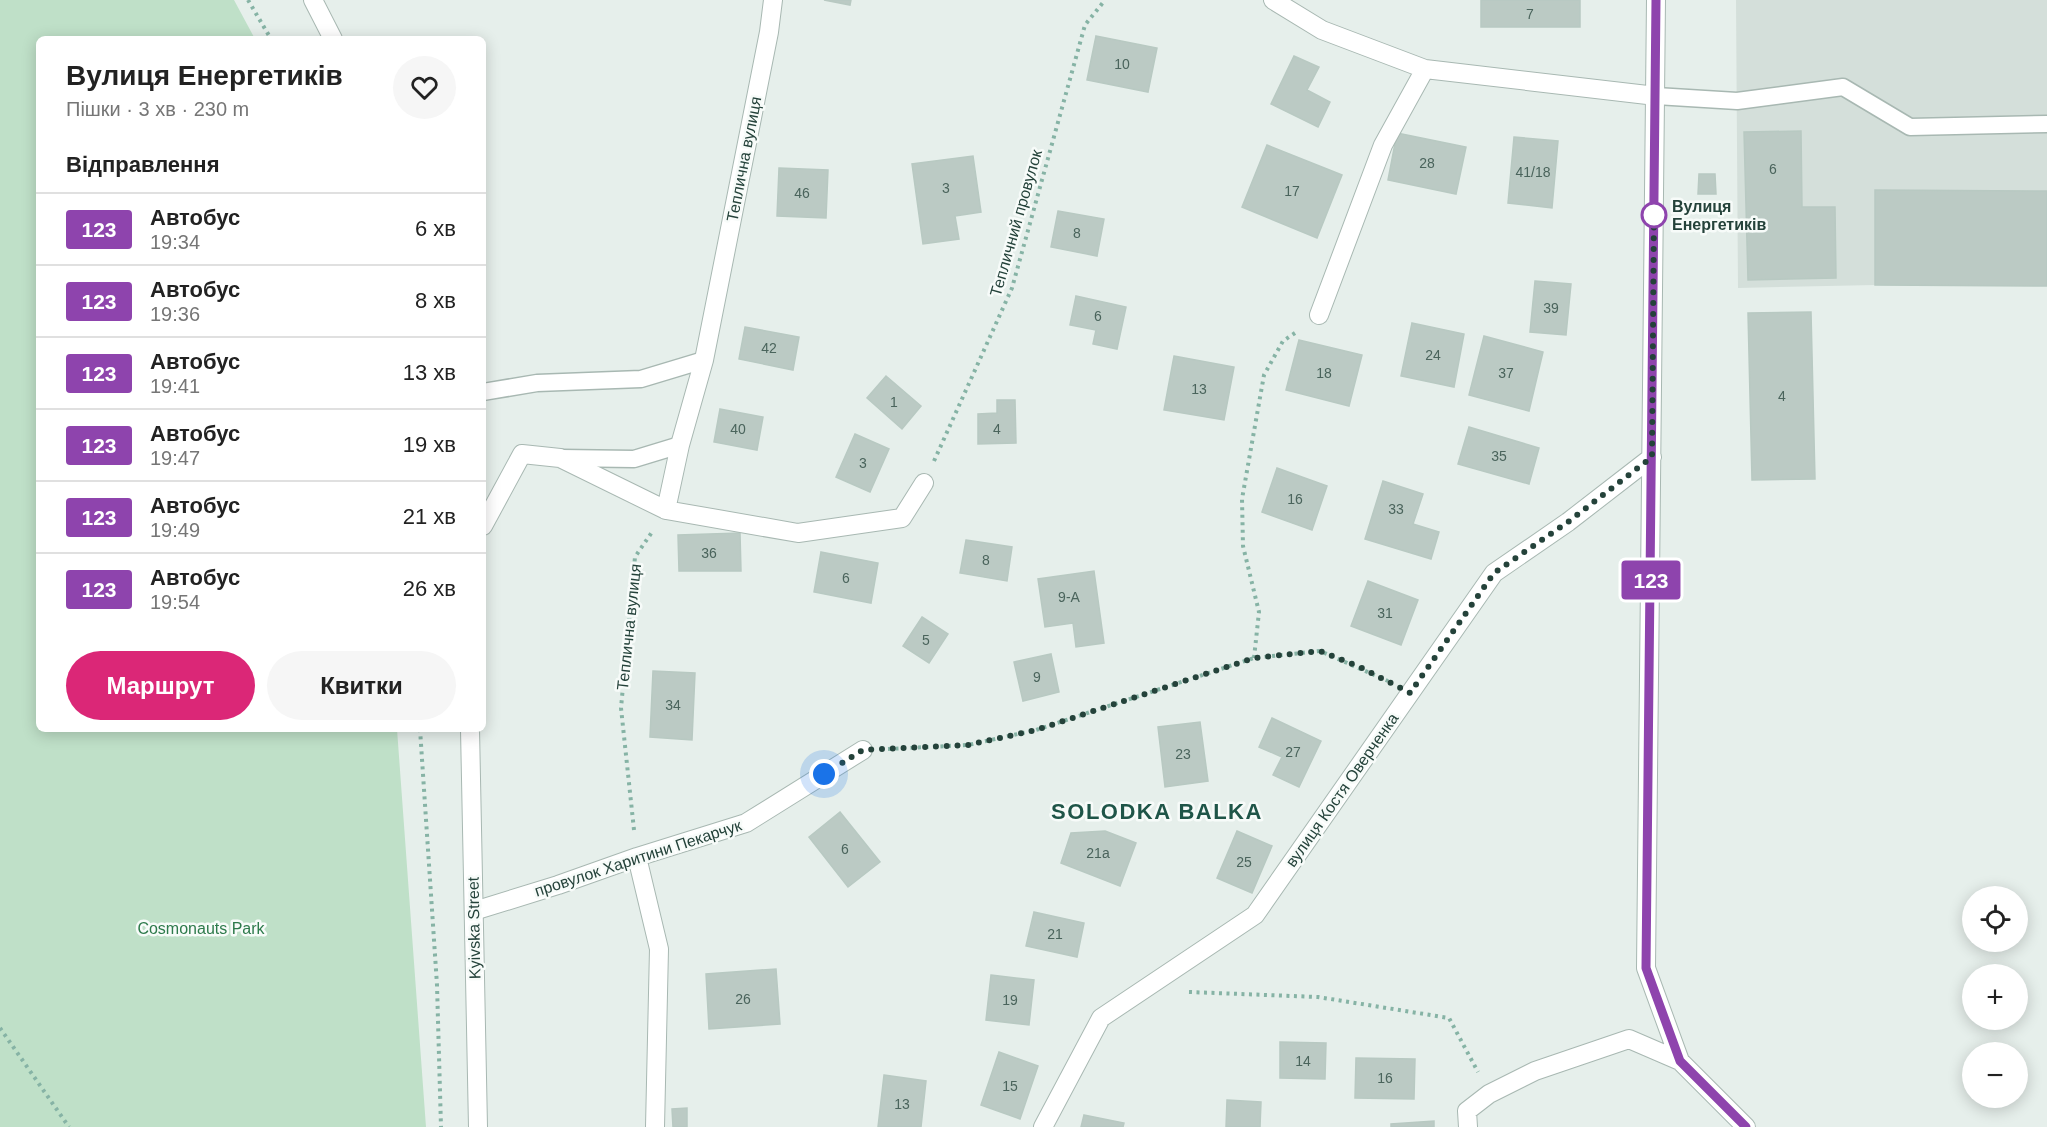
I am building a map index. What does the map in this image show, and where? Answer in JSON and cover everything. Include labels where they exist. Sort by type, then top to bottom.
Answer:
[{"type":"street","points":[[312,0],[331,36]]},
{"type":"street","name":"Теплична вулиця","points":[[666,510],[680,446],[704,360],[769,32],[773,0]]},
{"type":"street","points":[[1273,0],[1322,30],[1425,69],[1656,96]]},
{"type":"street","points":[[1656,0],[1646,968],[1680,1061]]},
{"type":"street","points":[[1319,315],[1383,145],[1425,69]]},
{"type":"street","points":[[486,520],[522,454],[560,458],[666,510],[798,534],[902,518],[924,483]]},
{"type":"street","name":"вулиця Костя Оверченка","points":[[1043,1127],[1101,1018],[1255,915],[1494,573],[1568,522],[1652,457]]},
{"type":"street","name":"Kyivska Street","points":[[470,732],[478,1127]]},
{"type":"street","name":"провулок Харитини Пекарчук","points":[[474,911],[746,823],[863,750]]},
{"type":"street","points":[[636,857],[658,949],[655,1127]]},
{"type":"street","points":[[1468,1127],[1467,1111],[1490,1094],[1535,1071],[1629,1039],[1680,1061],[1746,1127]]},
{"type":"lane","points":[[1656,96],[1737,100],[1843,87],[1910,127],[2047,124]]},
{"type":"lane","points":[[486,392],[537,383],[641,379],[704,360]]},
{"type":"lane","points":[[560,458],[634,459],[680,446]]},
{"type":"path","points":[[248,0],[269,36]]},
{"type":"path","name":"Тепличний провулок","points":[[924,483],[1012,288],[1085,25],[1105,0]]},
{"type":"path","points":[[1254,658],[1259,612],[1243,546],[1242,499],[1264,375],[1283,341],[1319,315]]},
{"type":"path","name":"Теплична вулиця","points":[[636,857],[621,708],[635,557],[666,510]]},
{"type":"path","points":[[863,750],[968,745],[1036,730],[1254,658],[1320,651],[1362,668],[1410,693]]},
{"type":"path","points":[[420,732],[437,985],[441,1127]]},
{"type":"path","points":[[1145,990],[1318,997],[1449,1018],[1490,1094]]},
{"type":"path","points":[[0,1028],[69,1127]]},
{"type":"shaded area","points":[[1736,0],[2047,0],[2047,286],[1875,285],[1738,288]]},
{"type":"green space","name":"Cosmonauts Park","points":[[0,0],[234,0],[253,36],[36,36],[36,732],[397,732],[426,1127],[0,1127]]},
{"type":"building","points":[[824,0],[851,0],[850,5]]},
{"type":"building","points":[[1481,0],[1580,0],[1580,27],[1481,27]]},
{"type":"building","points":[[1096,36],[1157,48],[1148,92],[1087,80]]},
{"type":"building","points":[[1294,56],[1319,67],[1307,90],[1330,102],[1318,127],[1271,104]]},
{"type":"building","points":[[1801,131],[1802,207],[1835,207],[1836,278],[1748,280],[1744,132]]},
{"type":"building","points":[[1397,133],[1466,147],[1456,194],[1388,180]]},
{"type":"building","points":[[1514,137],[1558,141],[1552,208],[1508,203]]},
{"type":"building","points":[[1267,145],[1342,175],[1317,238],[1242,207]]},
{"type":"building","points":[[973,156],[981,212],[955,216],[959,239],[923,244],[912,164]]},
{"type":"building","points":[[779,168],[828,170],[826,218],[777,216]]},
{"type":"building","points":[[1699,174],[1715,174],[1716,194],[1698,194]]},
{"type":"building","points":[[1875,190],[2047,191],[2047,286],[1875,285]]},
{"type":"building","points":[[1058,211],[1104,219],[1097,256],[1051,247]]},
{"type":"building","points":[[1535,281],[1571,284],[1566,335],[1530,332]]},
{"type":"building","points":[[1076,296],[1126,307],[1117,349],[1093,344],[1096,330],[1070,325]]},
{"type":"building","points":[[1811,312],[1815,479],[1752,480],[1748,313]]},
{"type":"building","points":[[1412,323],[1464,334],[1454,387],[1401,376]]},
{"type":"building","points":[[745,327],[799,337],[793,370],[739,359]]},
{"type":"building","points":[[1484,336],[1543,352],[1529,411],[1469,395]]},
{"type":"building","points":[[1299,340],[1362,355],[1349,406],[1286,390]]},
{"type":"building","points":[[1174,356],[1234,367],[1224,420],[1164,410]]},
{"type":"building","points":[[886,376],[921,406],[902,429],[867,398]]},
{"type":"building","points":[[997,400],[1015,400],[1016,443],[978,444],[978,414],[997,413]]},
{"type":"building","points":[[720,409],[763,417],[757,450],[714,442]]},
{"type":"building","points":[[1469,427],[1539,448],[1529,484],[1458,464]]},
{"type":"building","points":[[855,434],[889,449],[870,492],[836,477]]},
{"type":"building","points":[[1277,468],[1327,486],[1312,530],[1262,512]]},
{"type":"building","points":[[1383,481],[1423,494],[1413,524],[1439,532],[1431,559],[1365,539]]},
{"type":"building","points":[[740,533],[741,571],[679,571],[678,535]]},
{"type":"building","points":[[966,540],[1012,547],[1007,581],[960,573]]},
{"type":"building","points":[[821,552],[878,563],[871,603],[814,592]]},
{"type":"building","points":[[1094,571],[1104,643],[1076,647],[1073,623],[1045,627],[1038,579]]},
{"type":"building","points":[[1368,581],[1418,600],[1401,645],[1351,626]]},
{"type":"building","points":[[922,617],[948,634],[929,663],[903,646]]},
{"type":"building","points":[[1051,654],[1059,692],[1023,701],[1014,662]]},
{"type":"building","points":[[653,671],[695,673],[692,740],[650,737]]},
{"type":"building","points":[[1272,718],[1321,741],[1299,787],[1273,775],[1282,757],[1259,747]]},
{"type":"building","points":[[1200,722],[1208,781],[1165,787],[1158,727]]},
{"type":"building","points":[[840,812],[880,862],[848,887],[809,837]]},
{"type":"building","points":[[1105,831],[1136,843],[1120,886],[1061,863],[1071,833]]},
{"type":"building","points":[[1237,831],[1272,846],[1252,893],[1217,878]]},
{"type":"building","points":[[1034,912],[1084,923],[1077,957],[1026,946]]},
{"type":"building","points":[[776,969],[780,1024],[709,1029],[706,974]]},
{"type":"building","points":[[991,975],[1034,980],[1029,1025],[986,1020]]},
{"type":"building","points":[[1280,1042],[1326,1043],[1325,1079],[1280,1078]]},
{"type":"building","points":[[999,1052],[1038,1066],[1020,1119],[981,1105]]},
{"type":"building","points":[[1356,1058],[1415,1059],[1414,1099],[1355,1098]]},
{"type":"building","points":[[884,1075],[926,1081],[921,1127],[878,1127]]},
{"type":"building","points":[[1227,1100],[1261,1102],[1260,1127],[1226,1127]]},
{"type":"building","points":[[687,1108],[687,1127],[673,1127],[672,1109]]},
{"type":"building","points":[[1084,1115],[1124,1123],[1123,1127],[1081,1127]]},
{"type":"building","points":[[1434,1121],[1434,1127],[1391,1127],[1391,1124]]},
{"type":"bus line","name":"123","points":[[1656,0],[1646,968],[1680,1061],[1746,1127]]},
{"type":"place","name":"Вулиця Енергетиків","points":[[1654,215]]},
{"type":"district","name":"SOLODKA BALKA","points":[[1157,811]]},
{"type":"route","points":[[824,774],[863,750],[968,745],[1036,730],[1254,658],[1320,651],[1362,668],[1410,693],[1494,573],[1568,522],[1652,457],[1654,209],[1654,215]]}]
